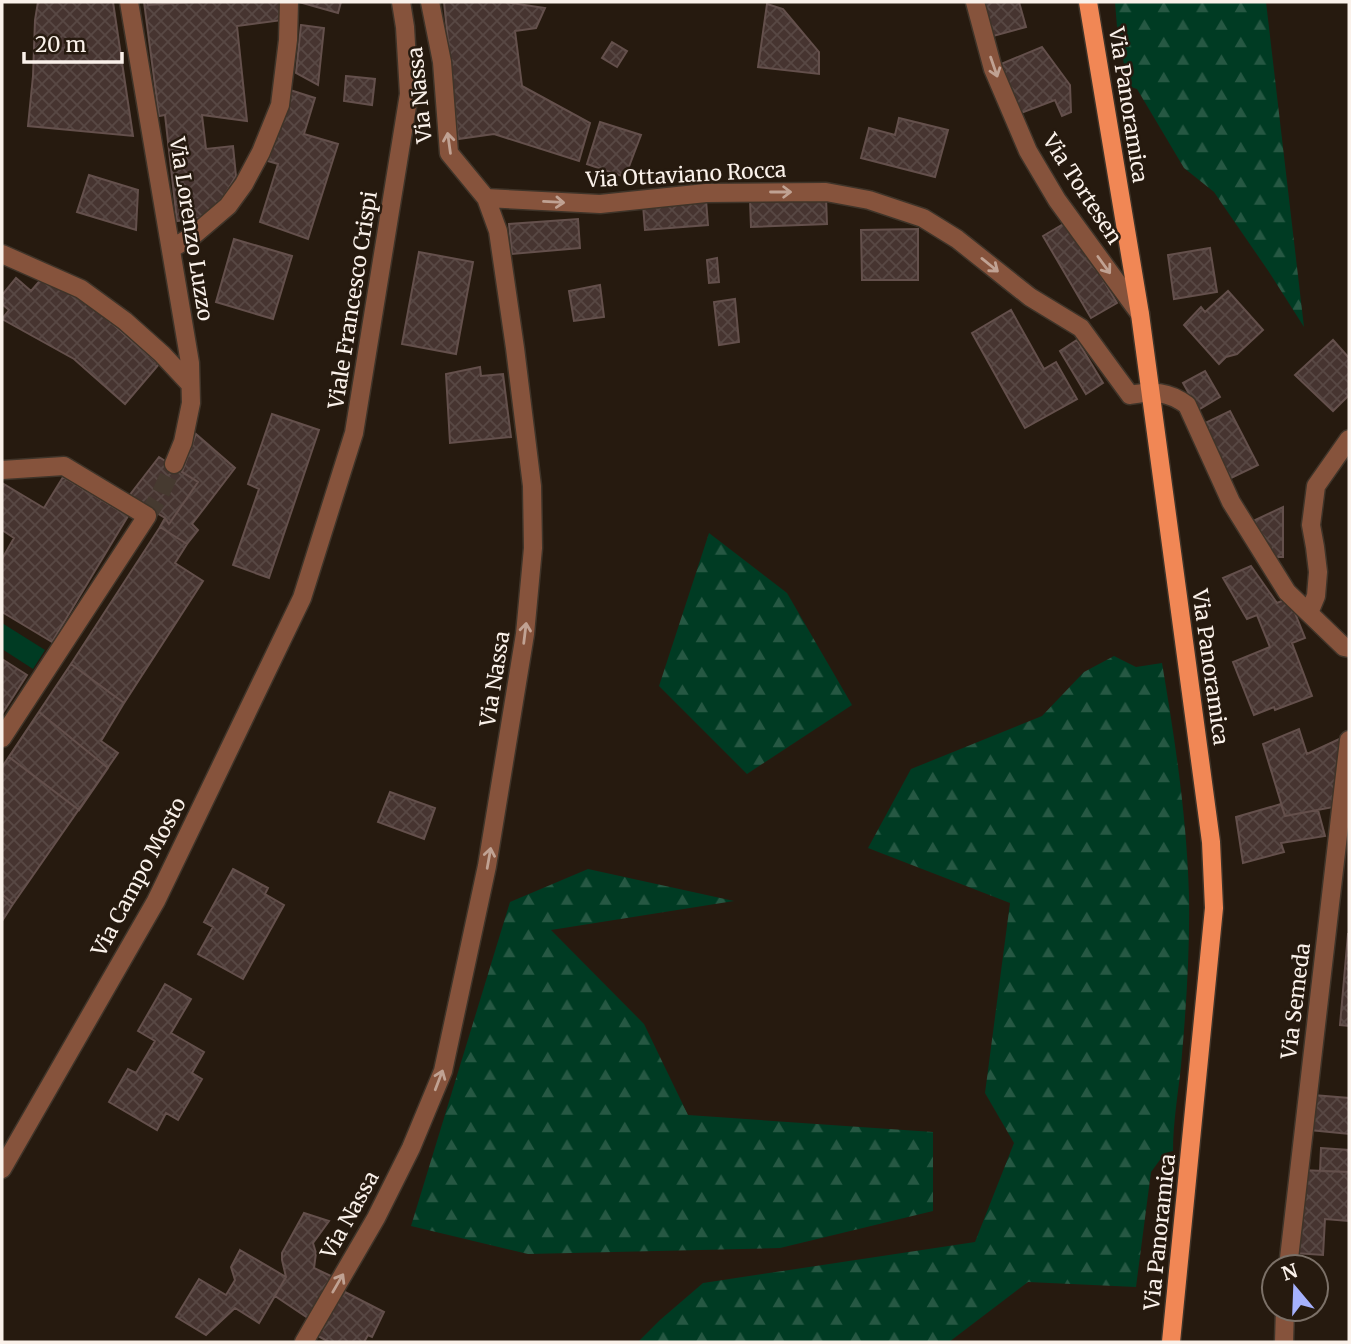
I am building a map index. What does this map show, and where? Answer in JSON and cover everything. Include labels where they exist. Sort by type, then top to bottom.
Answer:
[{"type":"main road","name":"Via Panoramica","points":[[1088,2],[1140,314],[1211,842],[1214,908],[1171,1342]]},
{"type":"street","name":"Via Lorenzo Luzzo","points":[[130,2],[190,362],[191,403],[183,442],[174,464]]},
{"type":"street","points":[[171,249],[194,235],[228,206],[244,184],[261,152],[280,105],[288,40],[289,2]]},
{"type":"street","name":"Viale Francesco Crispi","points":[[302,598],[354,433],[409,94],[401,2]]},
{"type":"street","name":"Via Nassa","points":[[304,1342],[376,1218],[411,1149],[443,1072],[487,866],[525,634],[533,548],[531,486],[516,348],[498,230],[486,198],[449,153],[442,62],[430,2]]},
{"type":"street","name":"Via Tortesen","points":[[975,2],[993,69],[1028,151],[1057,200],[1140,314]]},
{"type":"street","name":"Via Ottaviano Rocca","points":[[486,198],[600,204],[706,192],[826,192],[869,200],[923,218],[957,239],[1030,297],[1081,328],[1130,395],[1151,391]]},
{"type":"street","points":[[2,254],[81,289],[134,329],[190,384]]},
{"type":"street","points":[[1151,391],[1177,397],[1187,405],[1231,502],[1287,592],[1344,647],[1349,648]]},
{"type":"street","points":[[1309,613],[1316,596],[1318,572],[1311,525],[1316,486],[1349,439]]},
{"type":"street","points":[[2,470],[64,466],[146,516],[2,738]]},
{"type":"street","name":"Via Campo Mosto","points":[[2,1169],[156,901],[302,598]]},
{"type":"street","name":"Via Semeda","points":[[1290,1253],[1349,740]]},
{"type":"street","points":[[1284,1342],[1285,1323]]},
{"type":"green space","points":[[1115,2],[1266,2],[1304,327],[1214,192],[1184,168],[1137,89],[1128,86]]},
{"type":"green space","points":[[709,533],[787,593],[852,705],[747,774],[659,686]]},
{"type":"green space","points":[[2,623],[45,650],[33,669],[2,649]]},
{"type":"green space","points":[[1114,656],[1136,667],[1162,663],[1180,779],[1189,896],[1186,1002],[1173,1151],[1165,1153],[1151,1172],[1136,1287],[1028,1282],[949,1342],[638,1342],[703,1283],[975,1242],[1014,1143],[985,1093],[1010,903],[868,848],[911,769],[1042,716],[1084,672]]},
{"type":"green space","points":[[588,869],[734,901],[551,930],[644,1024],[688,1115],[933,1132],[933,1211],[780,1248],[528,1254],[411,1226],[510,902]]},
{"type":"building","points":[[38,2],[113,2],[133,136],[28,126]]},
{"type":"building","points":[[144,2],[281,2],[283,20],[237,26],[247,121],[202,115],[206,149],[233,146],[236,176],[212,216],[177,221],[165,115],[159,116]]},
{"type":"building","points":[[147,2],[192,2],[148,5]]},
{"type":"building","points":[[299,2],[341,2],[338,13]]},
{"type":"building","points":[[444,2],[504,2],[545,8],[536,28],[515,31],[522,86],[590,123],[579,161],[494,134],[458,139]]},
{"type":"building","points":[[984,2],[1019,2],[1026,27],[993,36]]},
{"type":"building","points":[[767,4],[783,9],[819,52],[819,74],[758,67]]},
{"type":"building","points":[[301,25],[324,28],[318,85],[296,73]]},
{"type":"building","points":[[612,42],[627,51],[617,67],[602,58]]},
{"type":"building","points":[[1042,47],[1070,85],[1071,112],[1062,116],[1055,100],[1021,113],[1001,64]]},
{"type":"building","points":[[346,76],[375,79],[372,105],[344,101]]},
{"type":"building","points":[[290,90],[315,98],[304,134],[338,144],[308,239],[260,222],[278,164],[268,161]]},
{"type":"building","points":[[899,118],[948,130],[935,177],[861,158],[869,128],[895,135]]},
{"type":"building","points":[[600,122],[641,135],[625,177],[587,164]]},
{"type":"building","points":[[89,175],[138,190],[136,230],[77,212]]},
{"type":"building","points":[[826,197],[827,224],[751,227],[750,200]]},
{"type":"building","points":[[706,200],[708,225],[645,230],[643,205]]},
{"type":"building","points":[[578,219],[580,248],[512,254],[509,224]]},
{"type":"building","points":[[1065,223],[1089,256],[1117,303],[1091,318],[1043,236]]},
{"type":"building","points":[[918,229],[918,280],[862,280],[861,230]]},
{"type":"building","points":[[234,239],[292,256],[273,319],[216,302]]},
{"type":"building","points":[[1210,248],[1217,292],[1174,299],[1168,255]]},
{"type":"building","points":[[419,252],[473,262],[456,354],[402,344]]},
{"type":"building","points":[[717,258],[719,282],[709,283],[707,260]]},
{"type":"building","points":[[43,277],[95,309],[159,364],[125,404],[74,359],[2,319],[9,310],[2,304],[2,295],[16,278],[31,291]]},
{"type":"building","points":[[600,285],[604,317],[574,321],[569,291]]},
{"type":"building","points":[[1228,291],[1263,330],[1237,354],[1226,357],[1219,364],[1184,325],[1201,307],[1205,312]]},
{"type":"building","points":[[735,299],[739,342],[719,345],[714,302]]},
{"type":"building","points":[[1011,310],[1044,369],[1056,362],[1077,399],[1025,428],[972,333]]},
{"type":"building","points":[[1077,340],[1103,383],[1086,394],[1060,351]]},
{"type":"building","points":[[1333,340],[1349,358],[1349,395],[1333,411],[1295,375]]},
{"type":"building","points":[[480,367],[481,376],[503,374],[511,437],[450,443],[446,374]]},
{"type":"building","points":[[1205,371],[1220,397],[1198,410],[1183,383]]},
{"type":"building","points":[[1230,411],[1258,465],[1225,481],[1197,427]]},
{"type":"building","points":[[272,414],[319,430],[269,578],[233,565],[259,489],[248,484]]},
{"type":"building","points":[[196,434],[235,468],[192,524],[198,530],[187,544],[160,527],[165,518],[169,524],[198,482],[182,472]]},
{"type":"building","points":[[159,457],[198,482],[169,524],[165,518],[129,496]]},
{"type":"building","points":[[63,477],[128,516],[52,642],[2,612],[2,559],[14,538],[2,530],[2,483],[44,508]]},
{"type":"building","points":[[1283,507],[1283,557],[1267,557],[1251,522]]},
{"type":"building","points":[[160,527],[187,544],[175,563],[203,581],[124,703],[71,664]]},
{"type":"building","points":[[1251,566],[1277,603],[1289,598],[1305,638],[1292,643],[1312,696],[1254,715],[1233,662],[1270,647],[1257,615],[1247,619],[1223,578]]},
{"type":"building","points":[[2,659],[27,675],[2,714]]},
{"type":"building","points":[[71,664],[124,703],[101,741],[118,753],[13,904],[2,894],[2,767]]},
{"type":"building","points":[[39,712],[108,768],[79,810],[9,757]]},
{"type":"building","points":[[1299,729],[1307,754],[1348,735],[1339,806],[1285,816],[1263,744]]},
{"type":"building","points":[[390,792],[435,808],[424,839],[378,822]]},
{"type":"building","points":[[1281,804],[1285,816],[1318,810],[1325,836],[1281,843],[1284,852],[1243,863],[1236,817]]},
{"type":"building","points":[[233,869],[268,888],[265,894],[284,905],[243,979],[198,954],[213,927],[204,922]]},
{"type":"building","points":[[2,894],[13,904],[2,921]]},
{"type":"building","points":[[2,894],[13,904],[2,921]]},
{"type":"building","points":[[1349,934],[1349,1026],[1340,1025]]},
{"type":"building","points":[[165,984],[191,999],[171,1033],[204,1052],[192,1073],[202,1079],[178,1120],[166,1113],[157,1130],[109,1102],[128,1069],[136,1073],[155,1041],[138,1031]]},
{"type":"building","points":[[1313,1095],[1349,1098],[1349,1134],[1310,1130]]},
{"type":"building","points":[[1321,1148],[1349,1150],[1349,1172],[1320,1171]]},
{"type":"building","points":[[1300,1170],[1349,1172],[1348,1221],[1325,1219],[1323,1253],[1295,1253]]},
{"type":"building","points":[[304,1213],[329,1221],[313,1243],[316,1253],[314,1268],[333,1277],[308,1318],[275,1296],[286,1277],[282,1253]]},
{"type":"building","points":[[240,1250],[286,1277],[259,1323],[235,1308],[206,1335],[176,1317],[199,1279],[226,1295],[235,1280],[231,1267]]},
{"type":"building","points":[[341,1290],[384,1312],[372,1337],[368,1335],[364,1342],[329,1342],[318,1336]]},
{"type":"tunnel","points":[[147,516],[174,464]]}]
